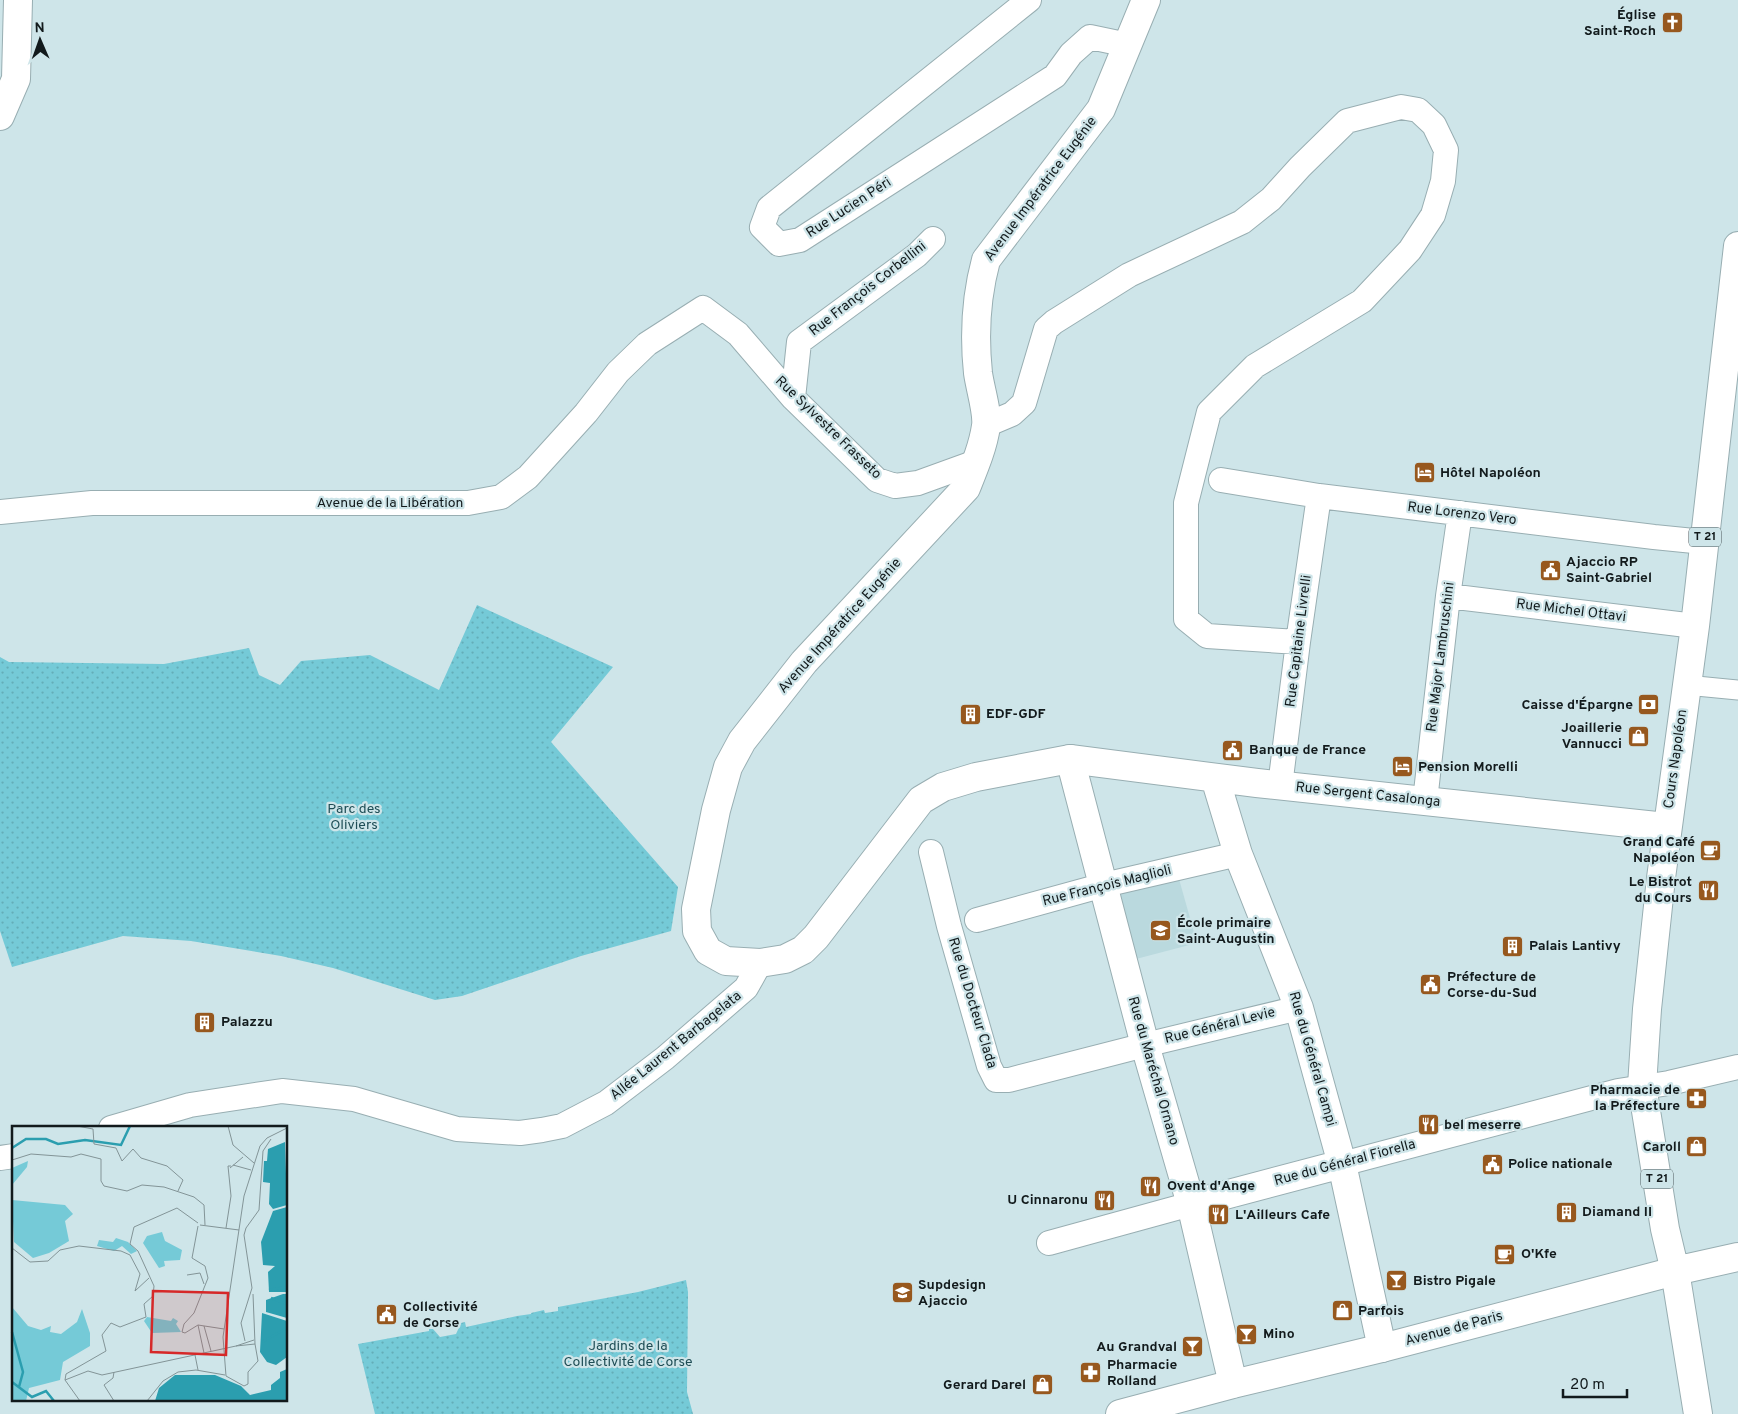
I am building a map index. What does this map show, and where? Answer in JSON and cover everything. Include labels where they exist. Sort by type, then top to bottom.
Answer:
[{"type":"main road","points":[[0,116],[16,79],[18,0]]},
{"type":"main road","name":"Avenue Impératrice Eugénie","points":[[1070,759],[976,777],[943,786],[921,800],[816,937],[803,950],[785,959],[760,963],[726,961],[708,951],[697,931],[696,909],[716,810],[728,767],[742,741],[804,662],[966,488],[976,462],[986,425],[978,373],[975,326],[980,282],[986,260],[1101,109],[1146,0]]},
{"type":"main road","name":"Cours Napoléon","points":[[1703,1412],[1665,1229],[1642,1086],[1647,1009],[1666,827],[1695,626],[1704,542],[1730,393],[1738,246]]},
{"type":"main road","name":"Rue Sergent Casalonga","points":[[1070,759],[1280,786],[1666,827]]},
{"type":"main road","name":"Rue du Maréchal Ornano","points":[[1070,759],[1145,1045],[1191,1204],[1233,1384]]},
{"type":"main road","name":"Rue du Général Campi","points":[[1215,778],[1238,854],[1299,1008],[1342,1164],[1382,1348]]},
{"type":"main road","name":"Rue du Général Fiorella","points":[[1191,1204],[1342,1164]]},
{"type":"main road","name":"Avenue de Paris","points":[[1120,1414],[1675,1271],[1738,1257]]},
{"type":"street","name":"Rue Lucien Péri","points":[[1029,0],[769,208],[762,227],[779,244],[800,240],[1055,76],[1071,54],[1090,37],[1128,45]]},
{"type":"street","points":[[986,425],[1012,414],[1024,403],[1046,329],[1054,322],[1129,275],[1242,222],[1271,199],[1300,167],[1347,121],[1401,107],[1418,110],[1434,125],[1446,150],[1444,181],[1433,215],[1410,250],[1362,301],[1255,366],[1209,412],[1186,503],[1186,618],[1207,636],[1298,642]]},
{"type":"street","name":"Rue François Corbellini","points":[[793,398],[799,342],[917,255],[933,239]]},
{"type":"street","name":"Rue Sylvestre Frasseto","points":[[703,308],[738,334],[793,398],[877,480],[895,486],[918,483],[976,462]]},
{"type":"street","name":"Avenue de la Libération","points":[[0,512],[92,503],[468,503],[501,497],[528,477],[586,413],[618,372],[647,344],[703,308]]},
{"type":"street","name":"Rue Lorenzo Vero","points":[[1221,480],[1318,496],[1704,542]]},
{"type":"street","name":"Rue Capitaine Livrelli","points":[[1280,786],[1318,496]]},
{"type":"street","name":"Rue Major Lambruschini","points":[[1425,801],[1448,596],[1460,513]]},
{"type":"street","name":"Rue Michel Ottavi","points":[[1448,596],[1695,626]]},
{"type":"street","points":[[1686,684],[1738,690]]},
{"type":"street","name":"Rue du Docteur Clada","points":[[932,852],[949,926],[989,1066],[996,1080]]},
{"type":"street","name":"Rue François Maglioli","points":[[977,920],[1104,886],[1238,854]]},
{"type":"street","name":"Allée Laurent Barbagelata","points":[[118,1126],[190,1105],[282,1091],[354,1099],[458,1129],[520,1133],[556,1127],[606,1103],[665,1058],[746,988],[760,963]]},
{"type":"street","name":"Rue Général Levie","points":[[996,1080],[1009,1080],[1299,1008]]},
{"type":"street","name":"Rue du Général Fiorella","points":[[1342,1164],[1642,1086],[1669,1083],[1738,1067]]},
{"type":"street","name":"Rue du Général Fiorella","points":[[1049,1243],[1191,1204]]},
{"type":"shaded area","name":"École primaire Saint-Augustin","points":[[1179,879],[1197,943],[1136,959],[1118,894]]},
{"type":"green space","name":"Parc des Oliviers","points":[[477,605],[613,667],[551,742],[678,887],[671,931],[581,956],[462,996],[435,1000],[333,968],[281,956],[191,941],[123,936],[12,967],[0,931],[0,657],[9,662],[164,664],[249,648],[259,675],[280,685],[301,661],[370,655],[439,690]]},
{"type":"green space","name":"Jardins de la Collectivité de Corse","points":[[686,1280],[688,1292],[687,1392],[693,1414],[375,1414],[358,1344],[429,1331],[429,1329],[433,1329],[440,1337],[456,1334],[461,1323],[465,1322],[466,1327],[544,1310],[545,1313],[558,1311],[558,1307],[638,1292]]},
{"type":"place","name":"Église Saint-Roch","points":[[1672,23]]},
{"type":"place","name":"Hôtel Napoléon","points":[[1424,473]]},
{"type":"place","name":"Ajaccio RP Saint-Gabriel","points":[[1550,570]]},
{"type":"place","name":"Caisse d'Épargne","points":[[1649,705]]},
{"type":"place","name":"EDF-GDF","points":[[970,714]]},
{"type":"place","name":"Joaillerie Vannucci","points":[[1638,736]]},
{"type":"place","name":"Banque de France","points":[[1233,750]]},
{"type":"place","name":"Pension Morelli","points":[[1402,767]]},
{"type":"place","name":"Grand Café Napoléon","points":[[1711,850]]},
{"type":"place","name":"Le Bistrot du Cours","points":[[1708,890]]},
{"type":"place","name":"École primaire Saint-Augustin","points":[[1161,931]]},
{"type":"place","name":"Palais Lantivy","points":[[1513,946]]},
{"type":"place","name":"Préfecture de Corse-du-Sud","points":[[1431,985]]},
{"type":"place","name":"Palazzu","points":[[205,1022]]},
{"type":"place","name":"Pharmacie de la Préfecture","points":[[1696,1098]]},
{"type":"place","name":"bel meserre","points":[[1428,1125]]},
{"type":"place","name":"Caroll","points":[[1697,1147]]},
{"type":"place","name":"Police nationale","points":[[1492,1164]]},
{"type":"place","name":"Ovent d'Ange","points":[[1151,1186]]},
{"type":"place","name":"U Cinnaronu","points":[[1104,1200]]},
{"type":"place","name":"Diamand II","points":[[1566,1212]]},
{"type":"place","name":"L'Ailleurs Cafe","points":[[1219,1215]]},
{"type":"place","name":"O'Kfe","points":[[1505,1254]]},
{"type":"place","name":"Bistro Pigale","points":[[1397,1281]]},
{"type":"place","name":"Supdesign Ajaccio","points":[[902,1293]]},
{"type":"place","name":"Parfois","points":[[1342,1311]]},
{"type":"place","name":"Collectivité de Corse","points":[[387,1315]]},
{"type":"place","name":"Mino","points":[[1247,1334]]},
{"type":"place","name":"Au Grandval","points":[[1193,1347]]},
{"type":"place","name":"Pharmacie Rolland","points":[[1091,1373]]},
{"type":"place","name":"Gerard Darel","points":[[1042,1385]]}]
